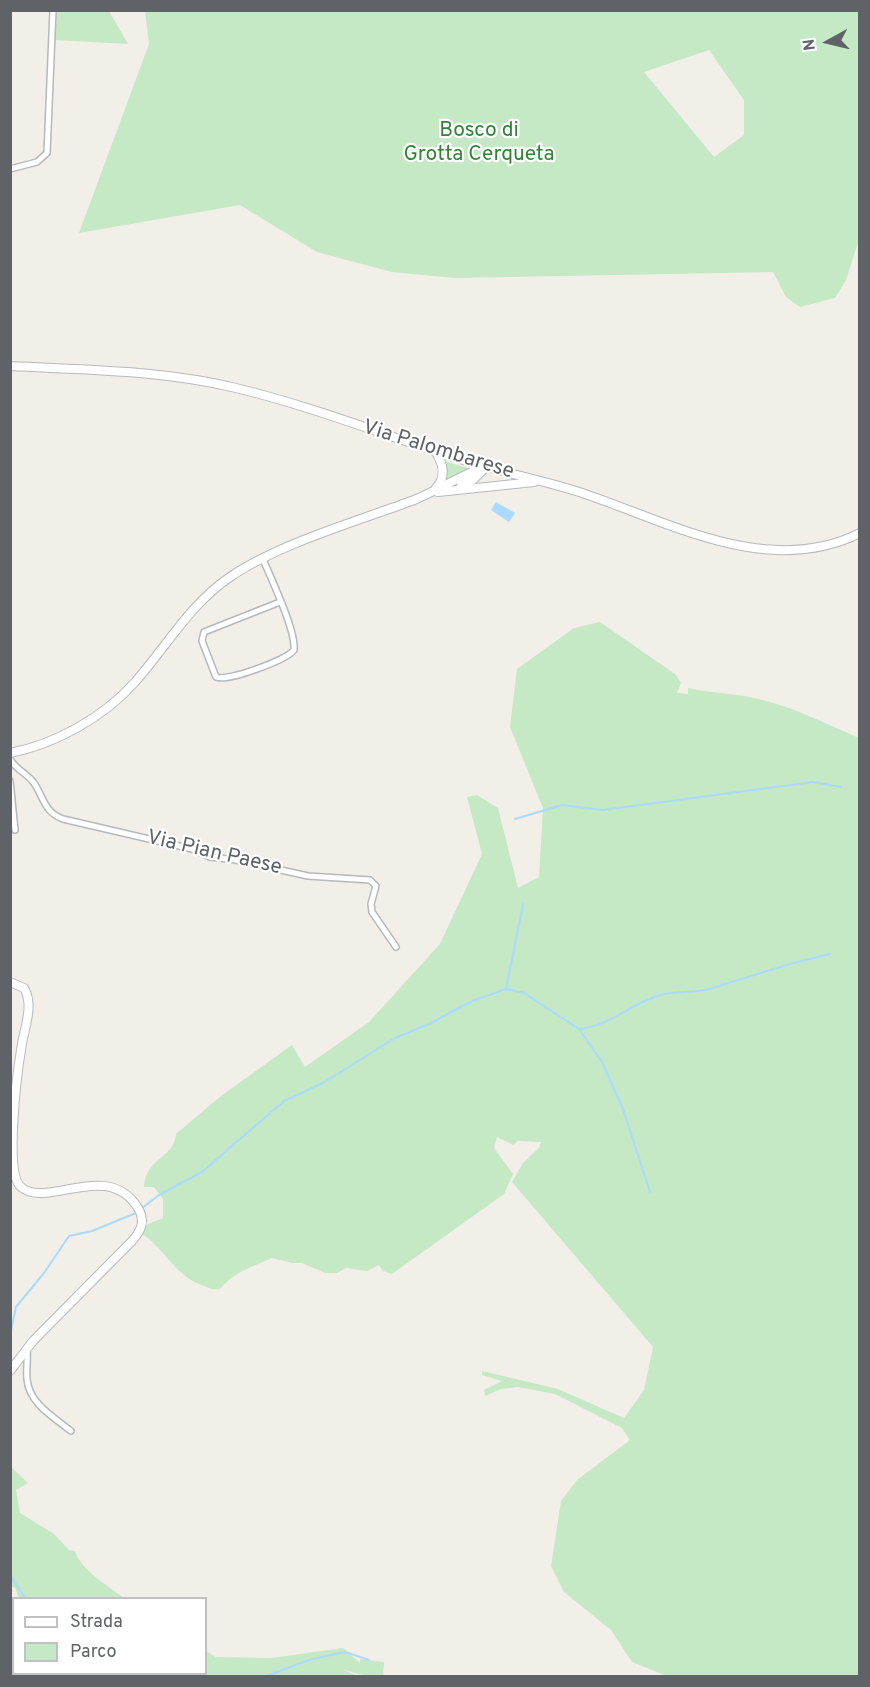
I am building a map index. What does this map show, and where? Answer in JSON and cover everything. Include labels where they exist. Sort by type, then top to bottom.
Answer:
[{"type":"street","points":[[10,169],[37,162],[47,153],[53,10]]},
{"type":"street","name":"Via Palombarese","points":[[10,366],[127,373],[226,385],[486,467],[596,498],[708,539],[732,545],[768,548],[801,547],[837,541],[860,533]]},
{"type":"street","points":[[431,493],[440,484],[444,474],[435,451]]},
{"type":"street","points":[[452,490],[473,480],[486,467]]},
{"type":"street","points":[[10,753],[40,745],[71,731],[111,703],[136,680],[198,603],[231,576],[263,559],[431,493],[486,467]]},
{"type":"street","points":[[431,493],[542,482]]},
{"type":"street","points":[[263,559],[280,602],[295,642],[292,653],[227,679],[216,678],[202,641],[204,632],[280,602]]},
{"type":"street","name":"Via Pian Paese","points":[[10,759],[17,769],[33,782],[47,809],[61,818],[192,849],[211,858],[236,860],[327,879],[370,880],[376,888],[371,904],[372,912],[396,947]]},
{"type":"street","points":[[10,782],[15,830]]},
{"type":"street","points":[[10,982],[24,988],[29,1003],[20,1056],[12,1157],[16,1180],[25,1189],[37,1192],[86,1186],[109,1188],[125,1194],[139,1209],[142,1225],[134,1238],[27,1348],[10,1371]]},
{"type":"street","points":[[27,1348],[26,1377],[31,1395],[43,1409],[71,1431]]},
{"type":"green space","points":[[57,11],[109,11],[128,44],[55,40]]},
{"type":"green space","name":"Bosco di Grotta Cerqueta","points":[[145,11],[859,11],[859,239],[846,280],[835,298],[800,307],[786,297],[773,272],[455,278],[392,272],[317,252],[240,205],[79,233],[149,44]],"holes":[[[709,50],[744,100],[744,135],[714,157],[644,72]]]},
{"type":"green space","points":[[444,461],[471,469],[444,481]]},
{"type":"green space","points":[[600,622],[675,674],[681,683],[677,693],[688,694],[688,688],[757,698],[802,713],[859,738],[859,1676],[667,1676],[632,1662],[611,1630],[564,1592],[551,1566],[561,1501],[577,1480],[630,1440],[622,1428],[555,1394],[518,1387],[501,1389],[485,1396],[484,1390],[502,1381],[482,1375],[482,1371],[558,1389],[624,1418],[644,1390],[653,1347],[512,1182],[523,1163],[539,1148],[541,1142],[518,1141],[513,1145],[497,1137],[494,1148],[513,1174],[504,1194],[392,1274],[383,1271],[379,1265],[367,1271],[346,1268],[337,1273],[325,1273],[302,1263],[272,1258],[237,1274],[220,1289],[214,1289],[199,1284],[181,1273],[153,1243],[139,1233],[148,1224],[163,1218],[163,1199],[154,1187],[144,1187],[149,1170],[170,1149],[176,1134],[221,1096],[292,1045],[305,1067],[369,1022],[440,944],[482,854],[467,797],[477,795],[498,808],[518,888],[539,877],[543,808],[510,727],[517,669],[574,628]]},
{"type":"green space","points":[[10,1466],[28,1483],[16,1490],[20,1513],[54,1534],[69,1550],[75,1551],[89,1571],[123,1597],[19,1597],[15,1588],[11,1586]]},
{"type":"green space","points":[[343,1648],[360,1663],[360,1659],[384,1662],[383,1676],[366,1676],[342,1669],[357,1676],[82,1675],[207,1675],[207,1652],[216,1657],[272,1658]]},
{"type":"water","points":[[496,502],[515,513],[509,522],[491,510]]},
{"type":"waterway","points":[[515,819],[562,805],[603,810],[813,782],[841,787]]},
{"type":"waterway","points":[[506,989],[523,904]]},
{"type":"waterway","points":[[579,1029],[602,1023],[642,1002],[664,994],[705,990],[830,954]]},
{"type":"waterway","points":[[141,1209],[159,1195],[202,1172],[284,1101],[323,1083],[395,1038],[429,1024],[472,1001],[506,989],[524,993],[579,1029],[602,1062],[623,1109],[650,1192]]},
{"type":"waterway","points":[[10,1335],[16,1307],[44,1273],[69,1236],[92,1231],[136,1213]]},
{"type":"waterway","points":[[10,1575],[24,1597]]},
{"type":"waterway","points":[[266,1676],[312,1659],[345,1652],[369,1660]]},
{"type":"waterway","points":[[118,1675],[122,1676]]}]
